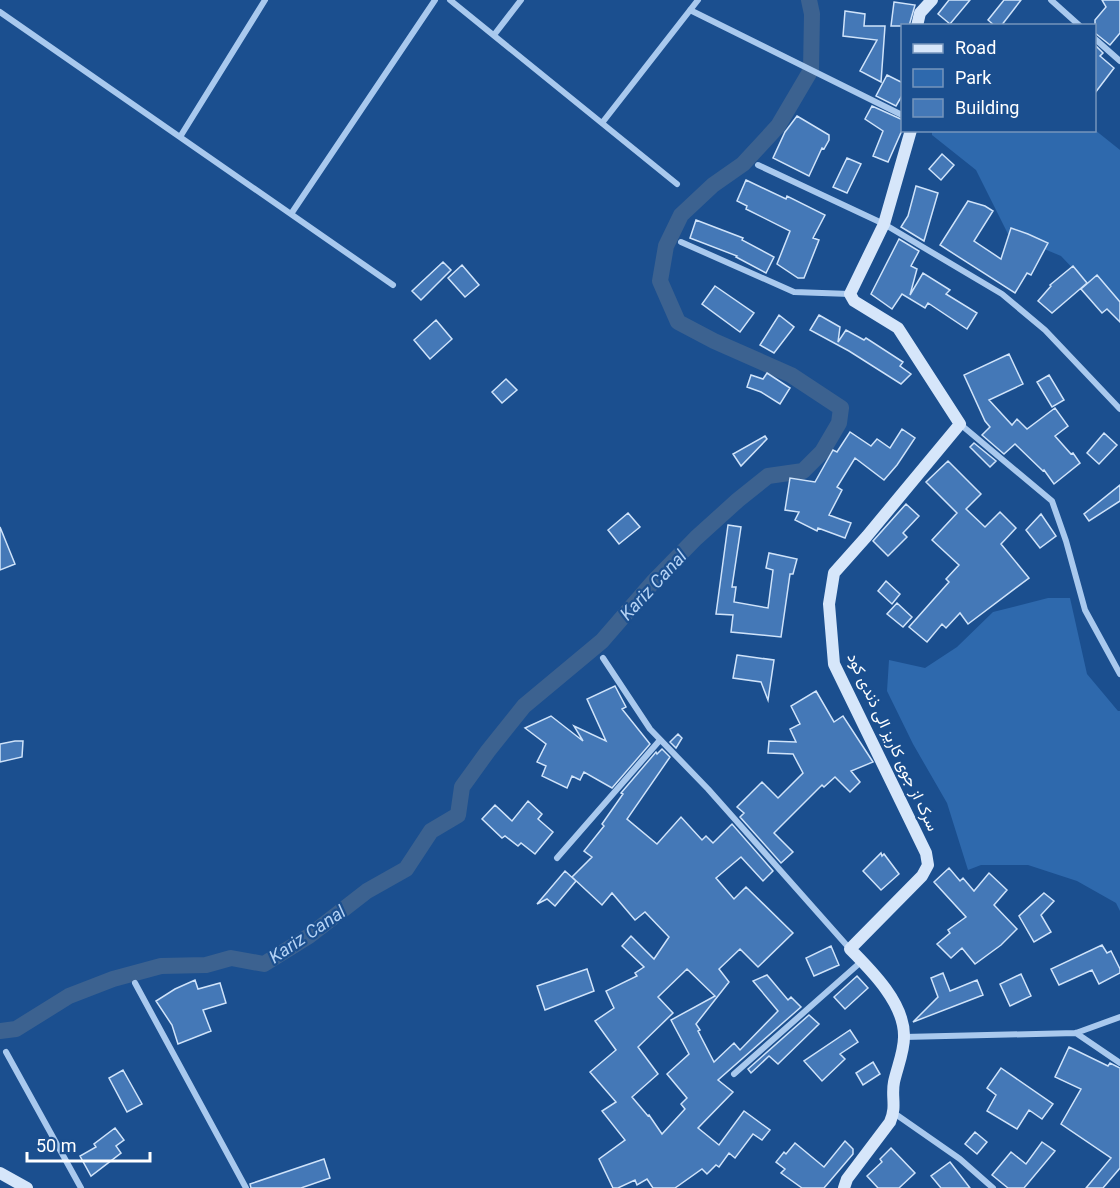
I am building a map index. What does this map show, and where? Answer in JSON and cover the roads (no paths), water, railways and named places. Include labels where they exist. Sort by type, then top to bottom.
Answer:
[{"type":"street","points":[[180,137],[265,0]]},
{"type":"street","points":[[291,214],[435,0]]},
{"type":"street","points":[[450,0],[677,184]]},
{"type":"street","points":[[494,35],[521,0]]},
{"type":"street","points":[[602,123],[698,0]]},
{"type":"street","points":[[917,24],[920,13],[932,0]]},
{"type":"street","points":[[1051,0],[1078,24]]},
{"type":"street","points":[[690,10],[901,114]]},
{"type":"street","points":[[0,12],[393,285]]},
{"type":"street","points":[[1096,39],[1120,61]]},
{"type":"street","points":[[849,294],[884,224],[910,132]]},
{"type":"street","points":[[758,165],[884,224],[1002,294],[1045,330],[1120,410]]},
{"type":"street","points":[[681,242],[794,292],[849,294]]},
{"type":"street","points":[[849,294],[854,301],[898,328],[960,424],[1006,460],[1052,501],[1066,541],[1085,610],[1120,674]]},
{"type":"street","name":"سرک از جوی کاریز الی ذندی کود","points":[[850,949],[921,876],[928,865],[926,853],[834,664],[829,604],[834,573],[960,424]]},
{"type":"street","points":[[603,658],[650,729],[708,789],[874,974],[901,1014],[904,1037],[893,1086],[894,1113],[890,1122],[847,1179],[844,1188]]},
{"type":"street","points":[[557,858],[660,740]]},
{"type":"street","points":[[734,1074],[862,962]]},
{"type":"street","points":[[135,983],[246,1188]]},
{"type":"street","points":[[904,1037],[1076,1033],[1120,1017]]},
{"type":"street","points":[[1076,1033],[1120,1063]]},
{"type":"street","points":[[6,1052],[81,1188]]},
{"type":"street","points":[[894,1113],[960,1159],[993,1188]]},
{"type":"street","points":[[0,1173],[27,1188]]},
{"type":"waterway","name":"Kariz Canal","points":[[0,1031],[16,1029],[69,996],[113,979],[161,966],[206,965],[231,958],[264,964],[309,936],[367,891],[406,869],[431,831],[458,815],[462,787],[524,706],[602,641],[654,581],[738,500],[768,476],[803,471],[822,452],[839,423],[841,408],[791,375],[714,341],[678,322],[660,281],[666,246],[681,215],[713,185],[743,164],[778,126],[811,70],[812,14],[809,0]]}]
